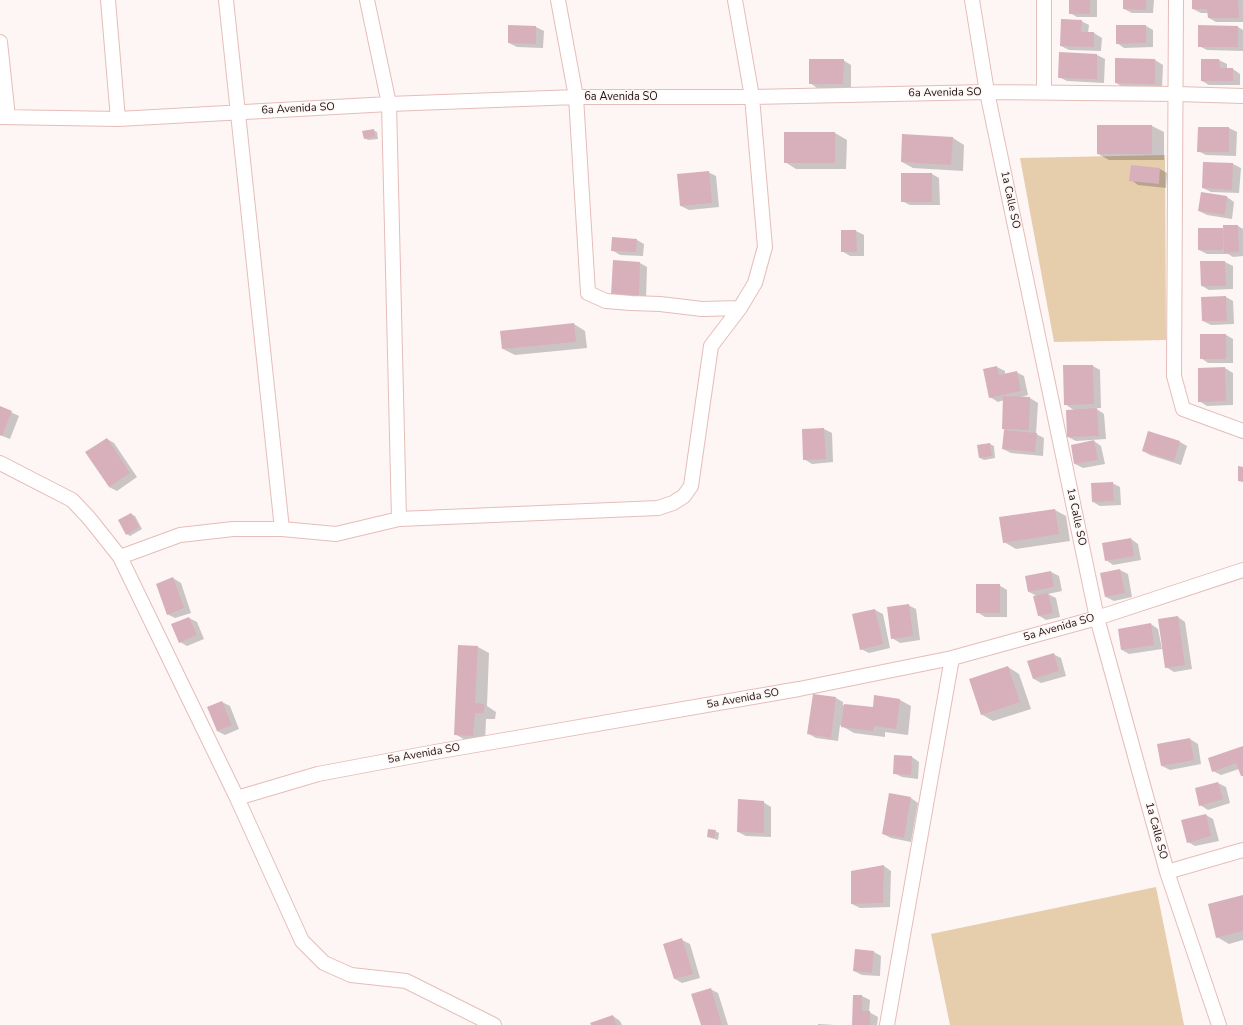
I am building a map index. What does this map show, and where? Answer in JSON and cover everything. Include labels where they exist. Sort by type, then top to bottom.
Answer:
[{"type":"street","points":[[108,0],[118,119]]},
{"type":"street","points":[[226,0],[282,529]]},
{"type":"street","points":[[367,0],[389,104],[399,519]]},
{"type":"street","points":[[558,0],[576,97],[588,293],[612,301],[660,304],[702,309],[740,308]]},
{"type":"street","points":[[120,557],[180,535],[233,530],[282,529],[336,534],[399,519],[658,508],[673,503],[684,496],[691,486],[711,346],[740,308],[755,283],[765,247],[752,97],[735,0]]},
{"type":"street","name":"1a Calle SO","points":[[972,0],[987,92],[1097,618],[1167,872],[1219,1025]]},
{"type":"street","points":[[1044,0],[1044,92]]},
{"type":"street","points":[[1176,0],[1177,94],[1174,376],[1183,409],[1243,431]]},
{"type":"street","points":[[0,42],[4,117]]},
{"type":"street","name":"6a Avenida SO","points":[[4,117],[118,119],[389,104],[576,97],[752,97],[987,92],[1243,96]]},
{"type":"street","points":[[0,462],[72,500],[89,518],[120,557],[237,798],[302,941],[324,963],[350,975],[406,981],[494,1025]]},
{"type":"street","name":"5a Avenida SO","points":[[237,798],[318,774],[435,752],[799,689],[952,658],[1097,618],[1243,570]]},
{"type":"street","points":[[887,1025],[952,658]]},
{"type":"street","points":[[1167,872],[1243,850]]},
{"type":"shaded area","points":[[1165,155],[1166,340],[1054,342],[1020,158]]},
{"type":"shaded area","points":[[1156,887],[1184,1025],[950,1025],[931,934]]},
{"type":"building","points":[[1069,0],[1090,0],[1090,14],[1069,14]]},
{"type":"building","points":[[1123,0],[1146,0],[1146,10],[1123,9]]},
{"type":"building","points":[[1192,0],[1238,0],[1239,18],[1208,18],[1207,9],[1192,9]]},
{"type":"building","points":[[1061,19],[1082,20],[1081,32],[1094,32],[1094,47],[1060,46]]},
{"type":"building","points":[[508,25],[536,26],[536,44],[508,43]]},
{"type":"building","points":[[1116,25],[1146,25],[1146,43],[1116,44]]},
{"type":"building","points":[[1198,25],[1238,26],[1238,47],[1198,47]]},
{"type":"building","points":[[1059,52],[1097,54],[1097,79],[1058,78]]},
{"type":"building","points":[[1115,58],[1155,59],[1155,84],[1115,83]]},
{"type":"building","points":[[809,59],[844,59],[843,84],[809,84]]},
{"type":"building","points":[[1201,59],[1219,59],[1220,68],[1233,68],[1233,81],[1201,81]]},
{"type":"building","points":[[1097,125],[1152,125],[1152,154],[1097,154]]},
{"type":"building","points":[[1198,127],[1229,127],[1229,152],[1197,152]]},
{"type":"building","points":[[374,129],[375,137],[364,139],[362,131]]},
{"type":"building","points":[[784,132],[835,132],[835,163],[784,163]]},
{"type":"building","points":[[902,134],[953,137],[951,165],[901,162]]},
{"type":"building","points":[[1203,162],[1233,163],[1232,190],[1202,188]]},
{"type":"building","points":[[1131,165],[1160,168],[1159,184],[1129,181]]},
{"type":"building","points":[[709,171],[712,203],[680,206],[677,174]]},
{"type":"building","points":[[901,173],[932,173],[932,202],[901,202]]},
{"type":"building","points":[[1201,192],[1227,196],[1225,215],[1198,211]]},
{"type":"building","points":[[1223,225],[1238,225],[1239,252],[1224,253]]},
{"type":"building","points":[[1198,228],[1223,228],[1223,250],[1198,250]]},
{"type":"building","points":[[841,230],[856,230],[857,252],[841,252]]},
{"type":"building","points":[[612,237],[637,239],[636,252],[611,251]]},
{"type":"building","points":[[613,260],[640,262],[639,296],[611,295]]},
{"type":"building","points":[[1200,261],[1225,261],[1226,286],[1201,286]]},
{"type":"building","points":[[1226,296],[1227,321],[1202,321],[1201,297]]},
{"type":"building","points":[[574,323],[576,342],[502,349],[500,331]]},
{"type":"building","points":[[1200,334],[1226,334],[1226,359],[1200,359]]},
{"type":"building","points":[[1063,365],[1093,365],[1094,404],[1064,405]]},
{"type":"building","points":[[997,366],[999,375],[1017,371],[1021,391],[989,398],[983,369]]},
{"type":"building","points":[[1225,367],[1226,401],[1198,402],[1198,368]]},
{"type":"building","points":[[1003,396],[1030,397],[1029,430],[1002,429]]},
{"type":"building","points":[[0,406],[12,411],[2,436],[0,435]]},
{"type":"building","points":[[1097,408],[1099,436],[1067,437],[1066,410]]},
{"type":"building","points":[[824,428],[826,459],[803,460],[802,429]]},
{"type":"building","points":[[1004,430],[1037,433],[1035,452],[1002,449]]},
{"type":"building","points":[[1148,431],[1180,441],[1174,461],[1142,451]]},
{"type":"building","points":[[107,438],[130,473],[109,487],[85,452]]},
{"type":"building","points":[[1094,440],[1098,460],[1074,464],[1071,445]]},
{"type":"building","points":[[990,443],[992,456],[979,458],[977,445]]},
{"type":"building","points":[[1238,466],[1243,467],[1243,482],[1238,481]]},
{"type":"building","points":[[1113,482],[1114,501],[1092,502],[1091,483]]},
{"type":"building","points":[[1055,509],[1059,534],[1003,543],[999,517]]},
{"type":"building","points":[[131,513],[139,527],[126,535],[118,520]]},
{"type":"building","points":[[1131,538],[1134,556],[1105,561],[1102,543]]},
{"type":"building","points":[[1120,569],[1125,593],[1105,597],[1100,573]]},
{"type":"building","points":[[1051,571],[1054,587],[1028,592],[1025,576]]},
{"type":"building","points":[[173,577],[184,608],[167,615],[156,584]]},
{"type":"building","points":[[976,584],[1000,584],[1000,613],[976,613]]},
{"type":"building","points":[[1048,593],[1053,613],[1038,616],[1033,596]]},
{"type":"building","points":[[909,604],[913,636],[891,639],[887,607]]},
{"type":"building","points":[[875,609],[883,644],[860,650],[852,614]]},
{"type":"building","points":[[1178,616],[1185,665],[1165,668],[1158,619]]},
{"type":"building","points":[[189,617],[197,635],[179,643],[171,624]]},
{"type":"building","points":[[1151,623],[1154,645],[1121,650],[1118,629]]},
{"type":"building","points":[[458,645],[478,646],[475,703],[484,704],[484,713],[475,713],[473,736],[454,735]]},
{"type":"building","points":[[1054,653],[1059,671],[1033,679],[1027,661]]},
{"type":"building","points":[[1008,666],[1020,702],[981,715],[969,679]]},
{"type":"building","points":[[813,694],[836,697],[831,738],[807,734]]},
{"type":"building","points":[[874,695],[900,699],[896,729],[874,726],[873,731],[841,727],[844,704],[873,707]]},
{"type":"building","points":[[222,701],[232,725],[217,731],[207,707]]},
{"type":"building","points":[[1190,738],[1194,760],[1161,766],[1157,744]]},
{"type":"building","points":[[1243,746],[1243,776],[1241,776],[1236,763],[1212,772],[1208,758]]},
{"type":"building","points":[[894,755],[912,756],[911,775],[893,774]]},
{"type":"building","points":[[1218,782],[1223,799],[1199,806],[1195,788]]},
{"type":"building","points":[[889,793],[911,797],[904,838],[882,834]]},
{"type":"building","points":[[738,799],[764,801],[764,833],[737,832]]},
{"type":"building","points":[[1206,814],[1211,836],[1187,843],[1181,820]]},
{"type":"building","points":[[708,829],[716,830],[714,838],[707,837]]},
{"type":"building","points":[[884,865],[883,903],[851,904],[851,871]]},
{"type":"building","points":[[1243,895],[1243,931],[1216,938],[1208,904]]},
{"type":"building","points":[[682,938],[693,974],[674,979],[663,944]]},
{"type":"building","points":[[855,949],[874,951],[872,973],[853,971]]},
{"type":"building","points":[[711,988],[722,1025],[701,1025],[691,994]]},
{"type":"building","points":[[853,995],[862,995],[862,1011],[870,1011],[870,1025],[852,1025]]},
{"type":"building","points":[[613,1015],[616,1025],[591,1025],[590,1023]]}]
